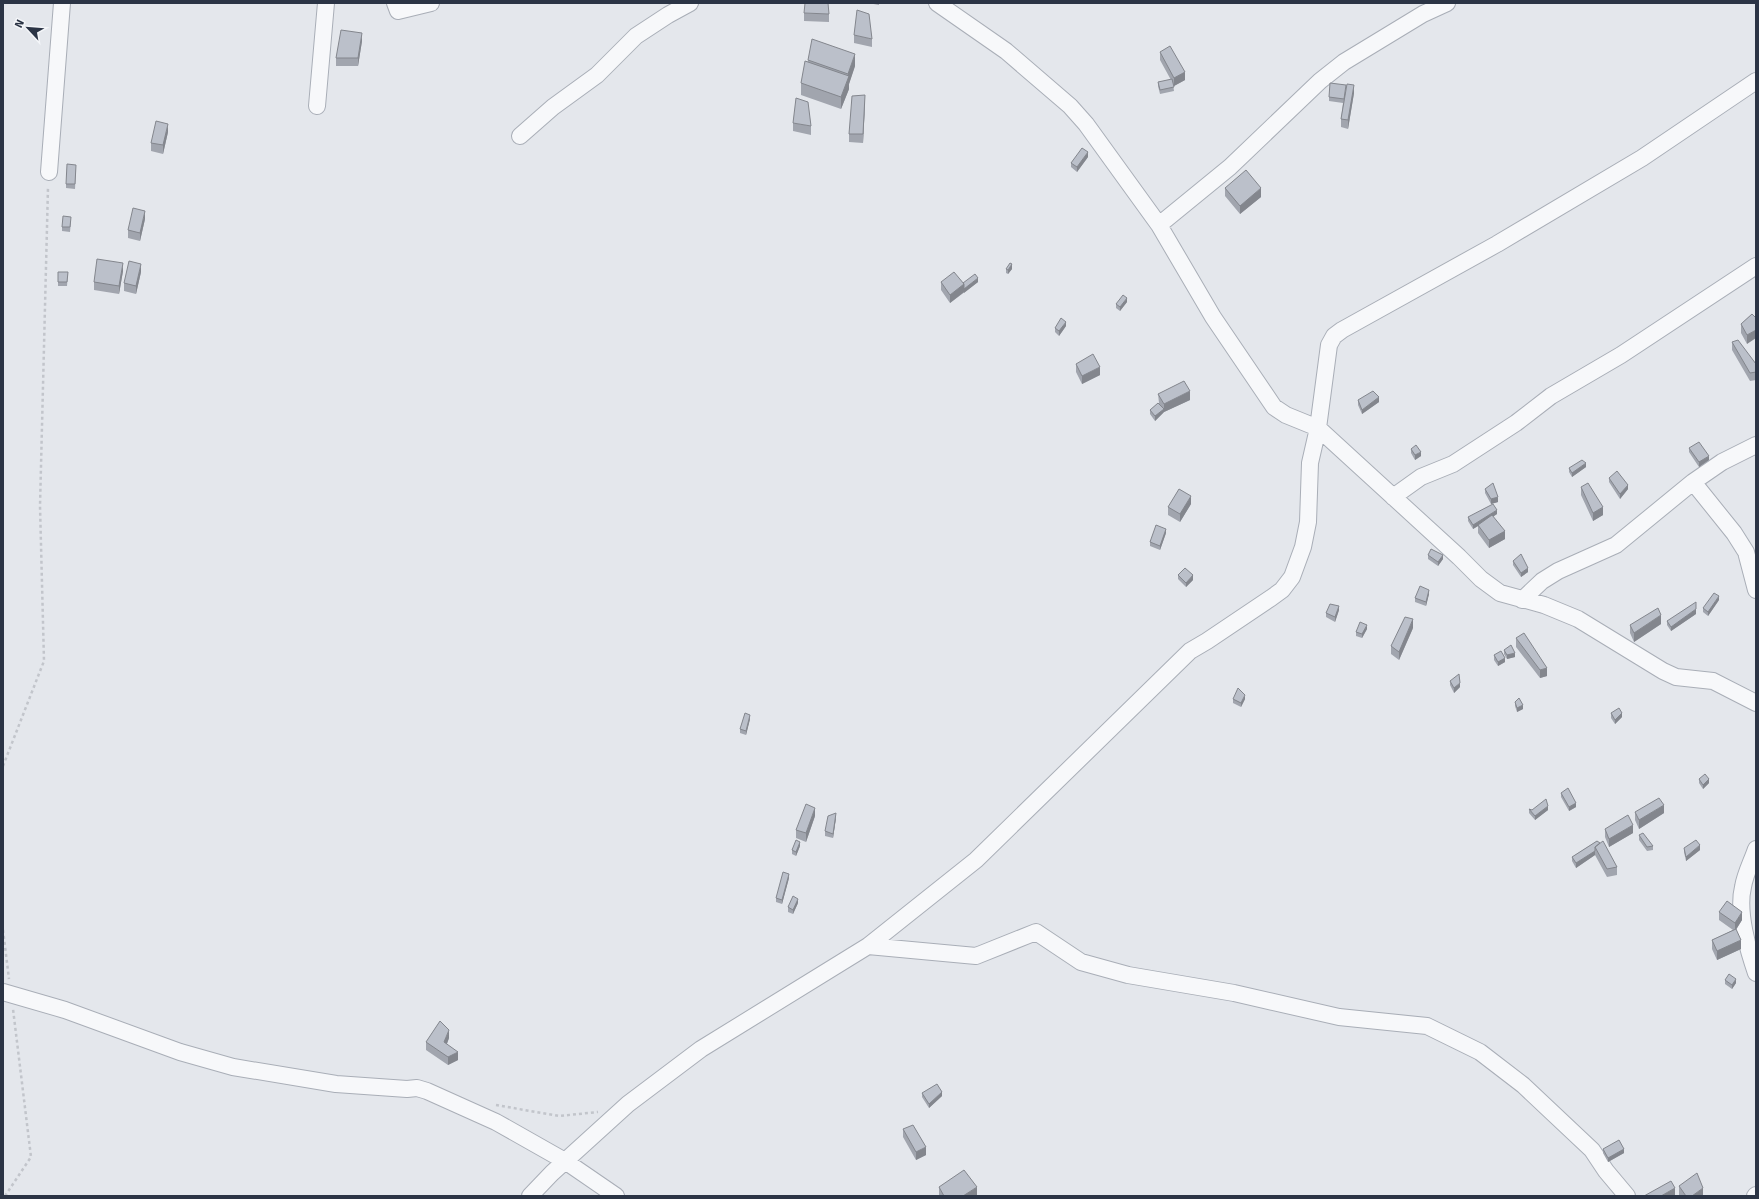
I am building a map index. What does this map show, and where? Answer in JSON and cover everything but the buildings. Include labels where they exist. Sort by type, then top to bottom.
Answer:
[{"type":"street","points":[[49,172],[62,3]]},
{"type":"street","points":[[317,106],[326,3]]},
{"type":"street","points":[[395,3],[398,11],[431,3]]},
{"type":"street","points":[[520,136],[553,107],[597,74],[636,36],[668,15],[690,3]]},
{"type":"street","points":[[938,3],[1006,51],[1070,106],[1086,124],[1159,225],[1214,317],[1274,407],[1291,418],[1318,428],[1481,580],[1500,593],[1544,605],[1578,618],[1663,671],[1676,677],[1713,681],[1756,703]]},
{"type":"street","points":[[1159,225],[1230,167],[1320,81],[1344,62],[1423,14],[1447,3]]},
{"type":"street","points":[[530,1196],[565,1161],[628,1104],[702,1049],[868,946],[976,860],[1190,651],[1282,590],[1292,577],[1303,547],[1308,522],[1310,463],[1318,428],[1329,345],[1334,336],[1342,330],[1497,244],[1642,158],[1756,81]]},
{"type":"street","points":[[1393,497],[1421,477],[1453,464],[1516,423],[1551,396],[1621,355],[1756,266]]},
{"type":"street","points":[[1522,600],[1542,581],[1558,571],[1616,545],[1693,482],[1722,462],[1756,445]]},
{"type":"street","points":[[1693,482],[1734,532],[1746,552],[1756,590]]},
{"type":"street","points":[[1756,849],[1742,888],[1742,904],[1748,951],[1756,973]]},
{"type":"street","points":[[868,946],[976,956],[1036,932],[1081,962],[1128,975],[1234,993],[1339,1017],[1427,1026],[1480,1052],[1523,1084],[1592,1150],[1606,1171],[1627,1196]]},
{"type":"street","points":[[6,986],[65,1010],[180,1052],[233,1067],[336,1084],[407,1089],[417,1088],[427,1091],[496,1122],[565,1161],[616,1196]]},
{"type":"path","points":[[3,766],[44,661],[40,506],[49,172]]},
{"type":"path","points":[[3,930],[6,986]]},
{"type":"path","points":[[5,1196],[31,1157],[12,1006]]},
{"type":"path","points":[[491,1104],[559,1116],[598,1112]]}]
